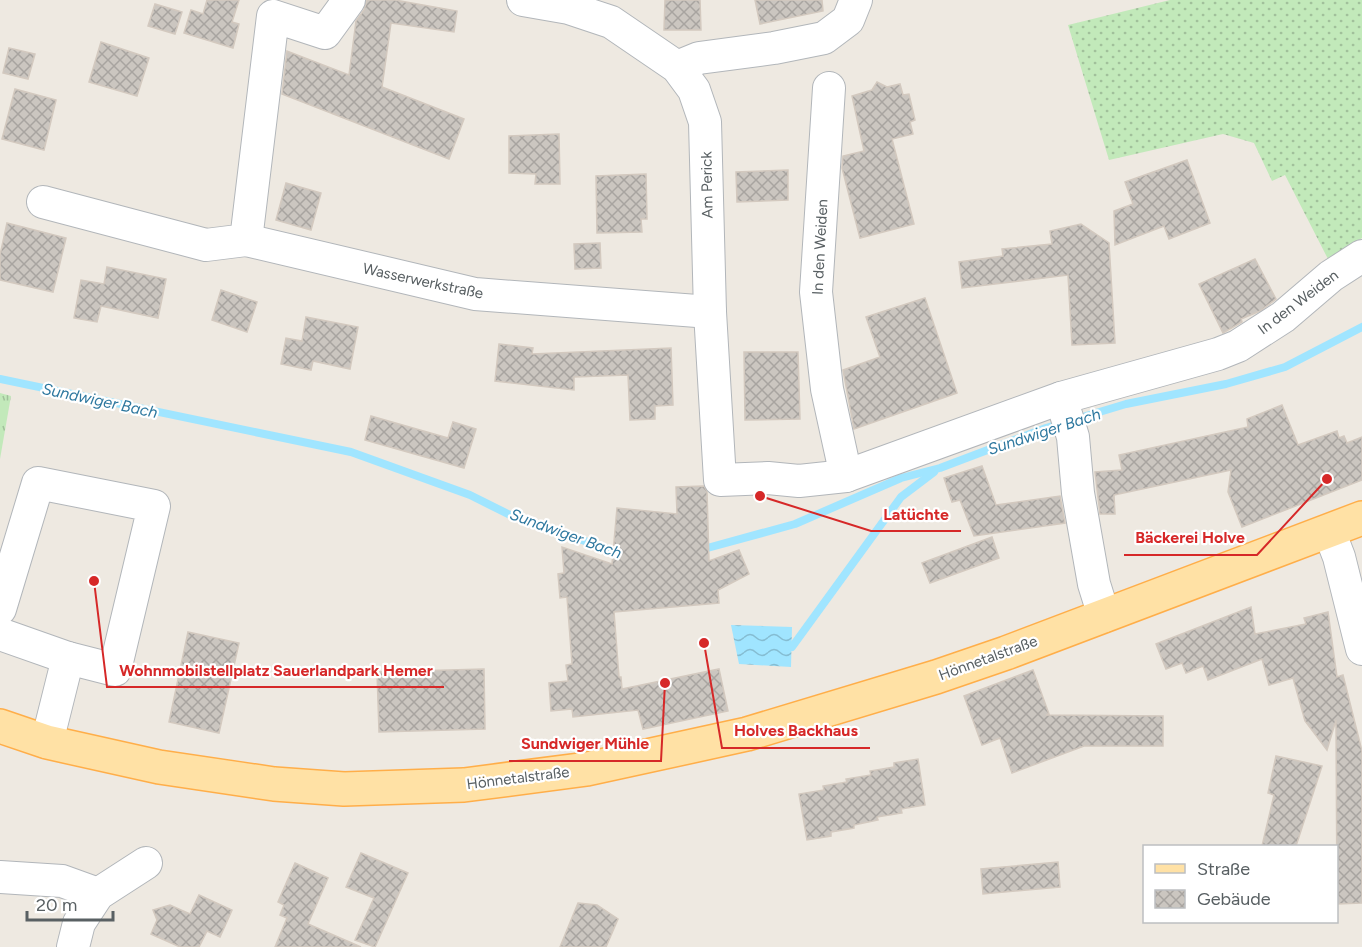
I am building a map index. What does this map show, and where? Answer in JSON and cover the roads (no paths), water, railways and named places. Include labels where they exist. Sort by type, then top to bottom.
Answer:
[{"type":"main road","name":"Hönnetalstraße","points":[[0,726],[47,742],[159,767],[274,784],[344,789],[464,785],[587,769],[747,734],[936,677],[1362,518]]},
{"type":"street","points":[[43,202],[206,245],[246,240],[273,16],[325,33],[349,0]]},
{"type":"street","name":"Am Perick","points":[[523,0],[569,8],[611,22],[676,67],[694,90],[705,122],[710,312],[720,480]]},
{"type":"street","points":[[676,67],[699,58],[774,48],[824,38],[848,20],[856,0]]},
{"type":"street","name":"In den Weiden","points":[[829,88],[816,292],[827,389],[846,476]]},
{"type":"street","name":"Wasserwerkstraße","points":[[246,240],[475,294],[710,312]]},
{"type":"street","name":"In den Weiden","points":[[720,480],[768,478],[799,482],[846,476],[1063,402],[1218,354],[1238,346],[1284,317],[1331,276],[1362,256]]},
{"type":"street","points":[[1063,402],[1073,437],[1078,493],[1094,584],[1104,616]]},
{"type":"street","points":[[0,609],[38,483],[154,506],[115,670],[68,658],[0,634]]},
{"type":"street","points":[[1329,531],[1339,557],[1362,649]]},
{"type":"street","points":[[47,742],[68,658]]},
{"type":"street","points":[[73,947],[79,923],[99,894],[146,863]]},
{"type":"street","points":[[0,877],[62,881],[99,894]]},
{"type":"water","points":[[731,625],[792,627],[791,667],[739,664]]},
{"type":"waterway","name":"Sundwiger Bach","points":[[700,550],[795,524],[901,478],[940,468],[1046,428],[1126,404],[1226,384],[1285,367],[1362,327]]},
{"type":"waterway","name":"Sundwiger Bach","points":[[0,379],[351,452],[470,495],[508,514],[622,554]]},
{"type":"waterway","points":[[792,647],[901,497],[934,472]]},
{"type":"place","name":"Bäckerei Holve","points":[[1327,479]]},
{"type":"place","name":"Latüchte","points":[[760,496]]},
{"type":"place","name":"Wohnmobilstellplatz Sauerlandpark Hemer","points":[[94,581]]},
{"type":"place","name":"Holves Backhaus","points":[[704,643]]},
{"type":"place","name":"Sundwiger Mühle","points":[[665,683]]}]
